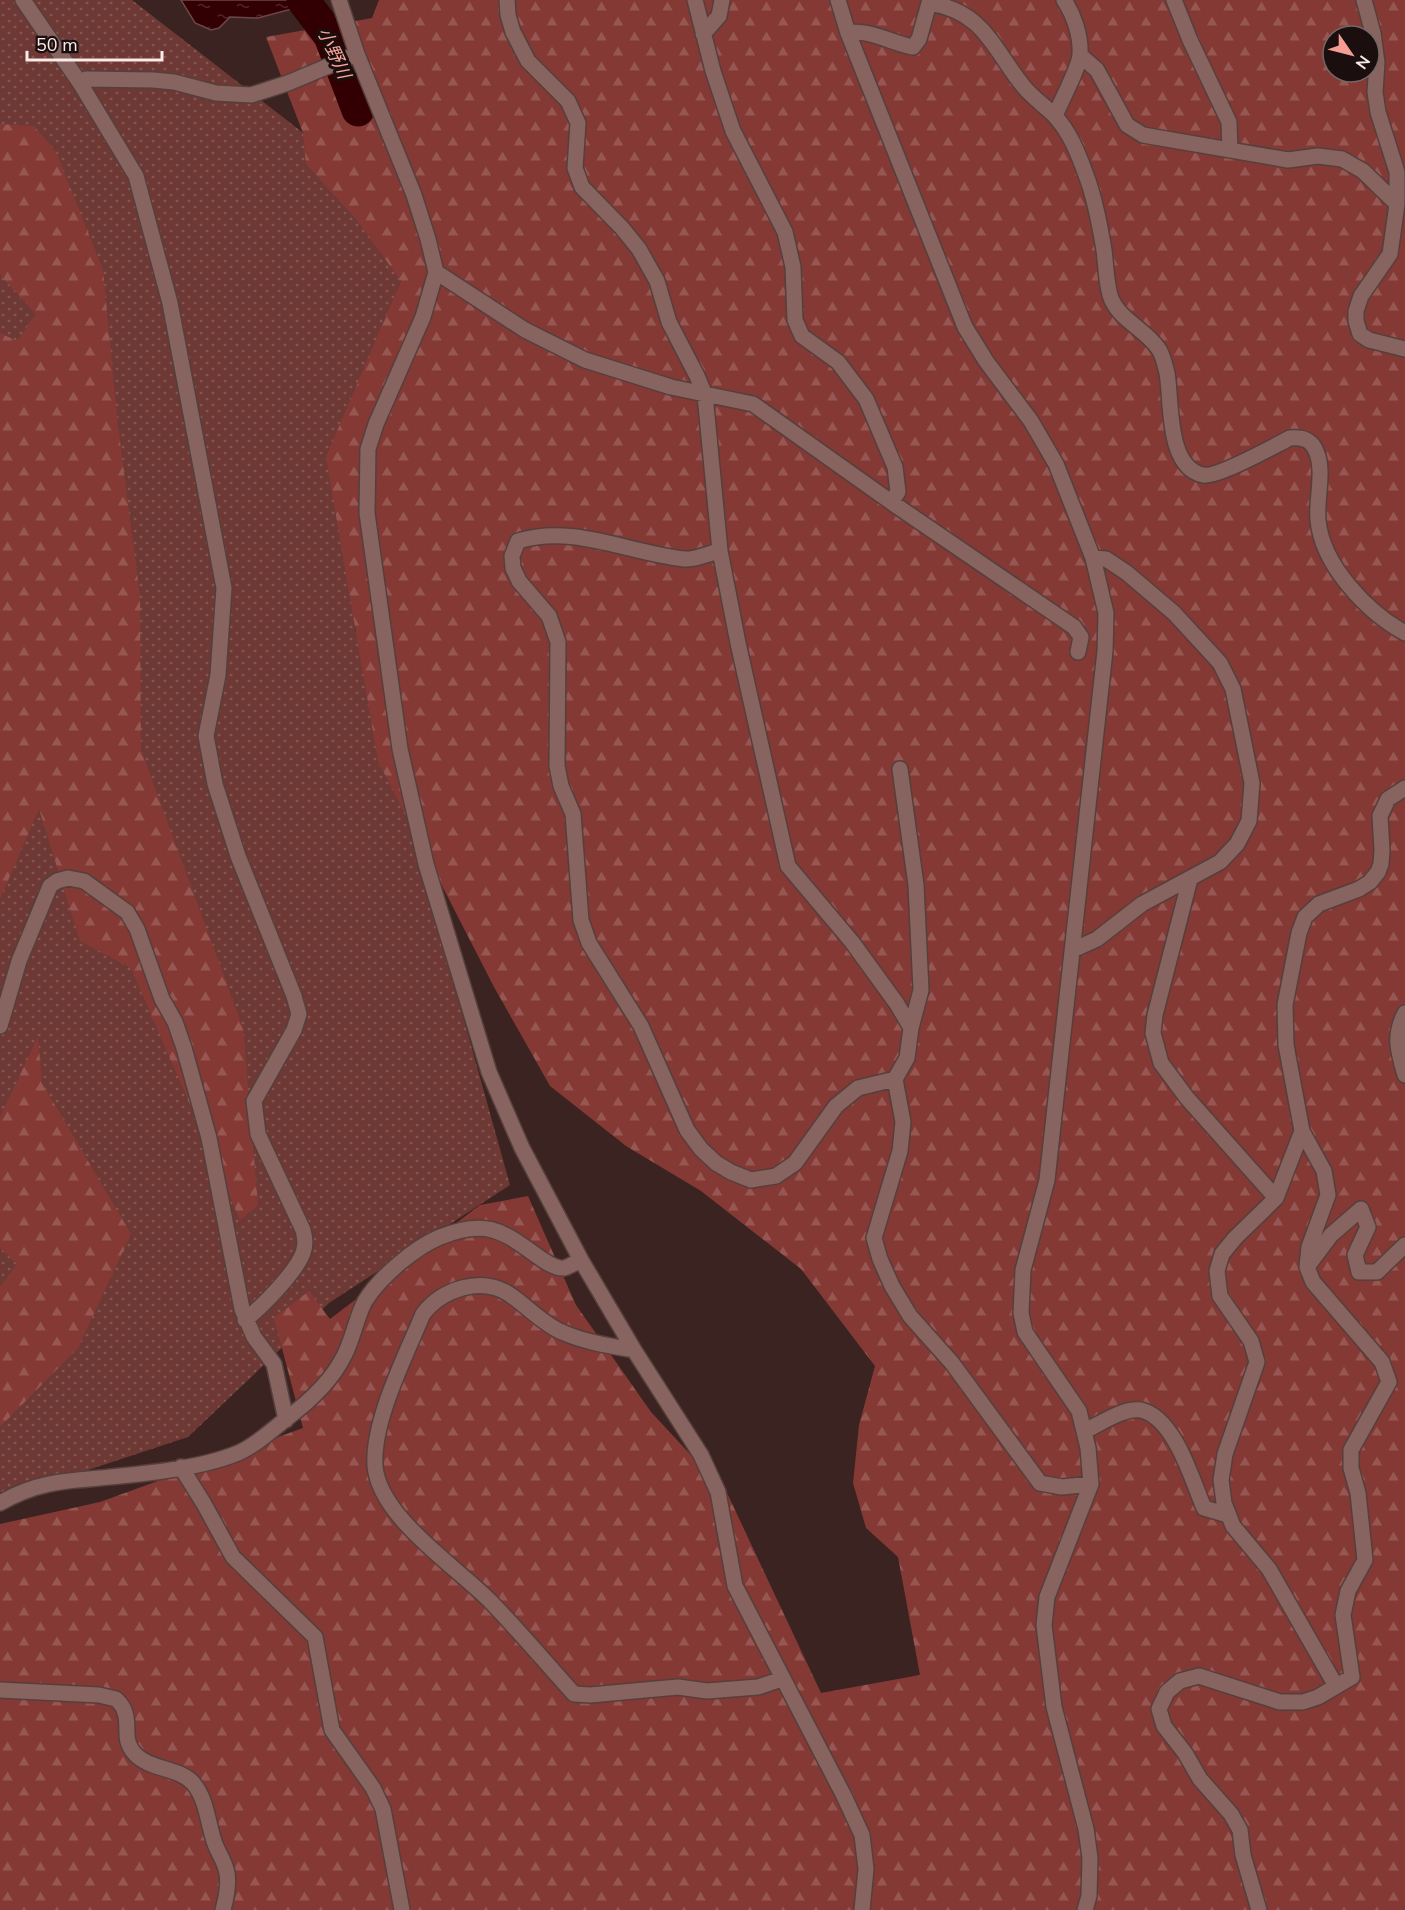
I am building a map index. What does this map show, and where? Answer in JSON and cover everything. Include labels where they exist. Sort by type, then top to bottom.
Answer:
[{"type":"street","points":[[23,0],[80,83],[136,176],[170,303],[224,588],[218,675],[206,736],[213,775],[238,856],[294,996],[299,1014],[294,1030],[254,1101],[258,1134],[306,1240],[303,1254],[288,1275],[258,1310],[245,1320]]},
{"type":"street","points":[[339,0],[357,54],[414,195],[428,238],[435,272],[423,318],[376,423],[368,449],[367,513],[400,749],[426,864],[489,1072],[522,1148],[581,1260],[634,1350],[701,1455],[718,1492],[735,1586],[862,1835],[866,1869],[862,1910]]},
{"type":"street","points":[[507,0],[513,32],[528,62],[568,102],[578,123],[575,168],[582,187],[639,249],[657,281],[669,322],[705,395],[720,551],[738,644],[788,866],[852,942],[911,1028]]},
{"type":"street","points":[[695,0],[713,71],[733,131],[785,232],[793,267],[795,320],[802,336],[838,362],[866,399],[895,467],[898,492],[891,502]]},
{"type":"street","points":[[703,34],[719,16],[722,0]]},
{"type":"street","points":[[838,0],[848,33],[965,327],[986,361],[1031,421],[1056,464],[1093,558],[1106,613],[1105,651],[1047,1180],[1023,1270],[1021,1313],[1025,1332],[1079,1411],[1085,1431],[1091,1484],[1047,1597],[1044,1625],[1054,1707],[1086,1829],[1090,1858],[1089,1896],[1085,1910]]},
{"type":"street","points":[[1054,116],[1081,56],[1076,24],[1064,0]]},
{"type":"street","points":[[1174,0],[1229,123],[1230,150]]},
{"type":"street","points":[[1364,0],[1373,33],[1377,63],[1375,92],[1378,112],[1397,172],[1397,204],[1390,254],[1361,296],[1356,310],[1356,321],[1360,334],[1369,340],[1405,349]]},
{"type":"street","points":[[848,33],[860,31],[902,45],[913,46],[919,39],[929,3],[943,5],[976,24],[990,37],[1024,88],[1054,116],[1070,135],[1087,177],[1102,238],[1109,293],[1115,308],[1147,335],[1160,350],[1167,374],[1172,429],[1180,456],[1190,468],[1203,475],[1218,473],[1290,438],[1302,437],[1311,442],[1320,463],[1318,520],[1325,545],[1333,561],[1357,595],[1391,625],[1405,633]]},
{"type":"street","points":[[80,83],[86,79],[153,80],[174,82],[216,93],[251,95],[288,83],[357,54]]},
{"type":"street","points":[[1081,56],[1097,70],[1127,125],[1143,135],[1288,160],[1318,156],[1342,159],[1363,171],[1397,204]]},
{"type":"street","points":[[435,272],[525,330],[585,360],[671,387],[753,404],[1074,627],[1081,637],[1078,652]]},
{"type":"street","points":[[720,551],[686,559],[575,536],[536,536],[518,541],[512,556],[513,568],[519,581],[549,616],[558,642],[557,766],[561,786],[573,814],[581,920],[590,943],[641,1026],[687,1130],[701,1149],[716,1163],[731,1172],[751,1180],[776,1176],[795,1163],[836,1106],[858,1088],[895,1078]]},
{"type":"street","points":[[1073,950],[1097,939],[1142,904],[1220,862],[1237,844],[1249,821],[1251,783],[1233,689],[1220,663],[1174,613],[1127,573],[1106,559],[1093,558]]},
{"type":"street","points":[[900,769],[916,885],[921,990],[906,1058],[895,1078],[903,1122],[900,1151],[874,1238],[880,1260],[910,1316],[952,1363],[1040,1483],[1062,1487],[1091,1484]]},
{"type":"street","points":[[1258,1910],[1243,1855],[1239,1830],[1231,1814],[1200,1779],[1185,1753],[1164,1726],[1159,1709],[1167,1692],[1180,1681],[1199,1676],[1280,1702],[1303,1702],[1318,1697],[1352,1677],[1343,1615],[1348,1591],[1365,1560],[1358,1492],[1351,1467],[1351,1450],[1389,1382],[1382,1362],[1312,1282],[1307,1267],[1309,1247],[1328,1195],[1324,1171],[1302,1131],[1286,1045],[1285,1005],[1299,933],[1305,917],[1319,904],[1359,889],[1370,882],[1381,864],[1380,816],[1388,799],[1405,788]]},
{"type":"street","points":[[0,1026],[20,961],[50,886],[57,880],[68,878],[84,881],[127,912],[137,929],[162,999],[175,1022],[184,1048],[209,1138],[245,1320],[274,1364],[286,1420]]},
{"type":"street","points":[[1190,879],[1155,1015],[1153,1033],[1161,1063],[1187,1098],[1276,1198]]},
{"type":"street","points":[[1405,1013],[1396,1035],[1405,1076]]},
{"type":"street","points":[[1302,1131],[1276,1198],[1222,1254],[1217,1271],[1220,1296],[1251,1341],[1257,1362],[1225,1454],[1221,1480],[1224,1503],[1233,1526],[1269,1569],[1336,1686]]},
{"type":"street","points":[[1307,1267],[1331,1235],[1361,1209],[1368,1227],[1354,1255],[1359,1272],[1377,1272],[1405,1245]]},
{"type":"street","points":[[0,1503],[34,1487],[61,1480],[102,1478],[181,1467],[218,1460],[241,1451],[286,1420],[329,1380],[344,1357],[364,1303],[377,1285],[397,1266],[439,1238],[461,1230],[485,1228],[502,1232],[551,1265],[564,1268],[581,1260]]},
{"type":"street","points":[[634,1350],[604,1345],[560,1332],[507,1293],[487,1287],[468,1286],[449,1292],[431,1304],[423,1314],[388,1399],[379,1431],[375,1465],[379,1487],[390,1505],[434,1552],[490,1601],[574,1694],[590,1695],[678,1687],[707,1691],[758,1687],[782,1679]]},
{"type":"street","points":[[1085,1431],[1118,1413],[1140,1410],[1159,1420],[1173,1436],[1204,1508],[1228,1515]]},
{"type":"street","points":[[181,1467],[233,1557],[315,1637],[332,1730],[373,1788],[383,1809],[402,1910]]},
{"type":"street","points":[[0,1690],[99,1695],[116,1699],[125,1711],[126,1738],[135,1754],[150,1763],[178,1773],[193,1783],[202,1798],[215,1845],[224,1860],[228,1876],[223,1910]]},
{"type":"shaded area","points":[[0,0],[132,0],[356,174],[401,281],[353,400],[355,629],[510,1185],[329,1303],[188,1437],[0,1499]]},
{"type":"green space","points":[[379,0],[1405,0],[1405,1910],[0,1910],[0,1524],[100,1502],[303,1428],[274,1318],[309,1291],[330,1319],[480,1205],[528,1196],[576,1305],[651,1412],[728,1495],[821,1693],[920,1675],[898,1557],[866,1528],[853,1483],[859,1425],[875,1366],[801,1269],[701,1191],[626,1146],[550,1086],[494,987],[378,761],[326,457],[401,281],[356,219],[306,164],[303,133],[266,37],[372,18]]},
{"type":"green space","points":[[0,124],[34,126],[56,152],[103,270],[118,426],[140,596],[141,750],[243,1028],[258,1205],[240,1220],[131,968],[80,941],[39,809],[0,899],[0,333],[17,341],[36,314],[0,275]]},
{"type":"green space","points":[[38,1037],[42,1083],[131,1234],[78,1348],[0,1427],[0,1287],[17,1264],[0,1248],[0,1117]]},
{"type":"water","points":[[181,0],[309,0],[333,33],[327,38],[307,12],[299,7],[258,18],[230,17],[219,28],[211,30],[195,23]]},
{"type":"waterway","name":"小野川","points":[[303,0],[330,36],[358,110]]}]
